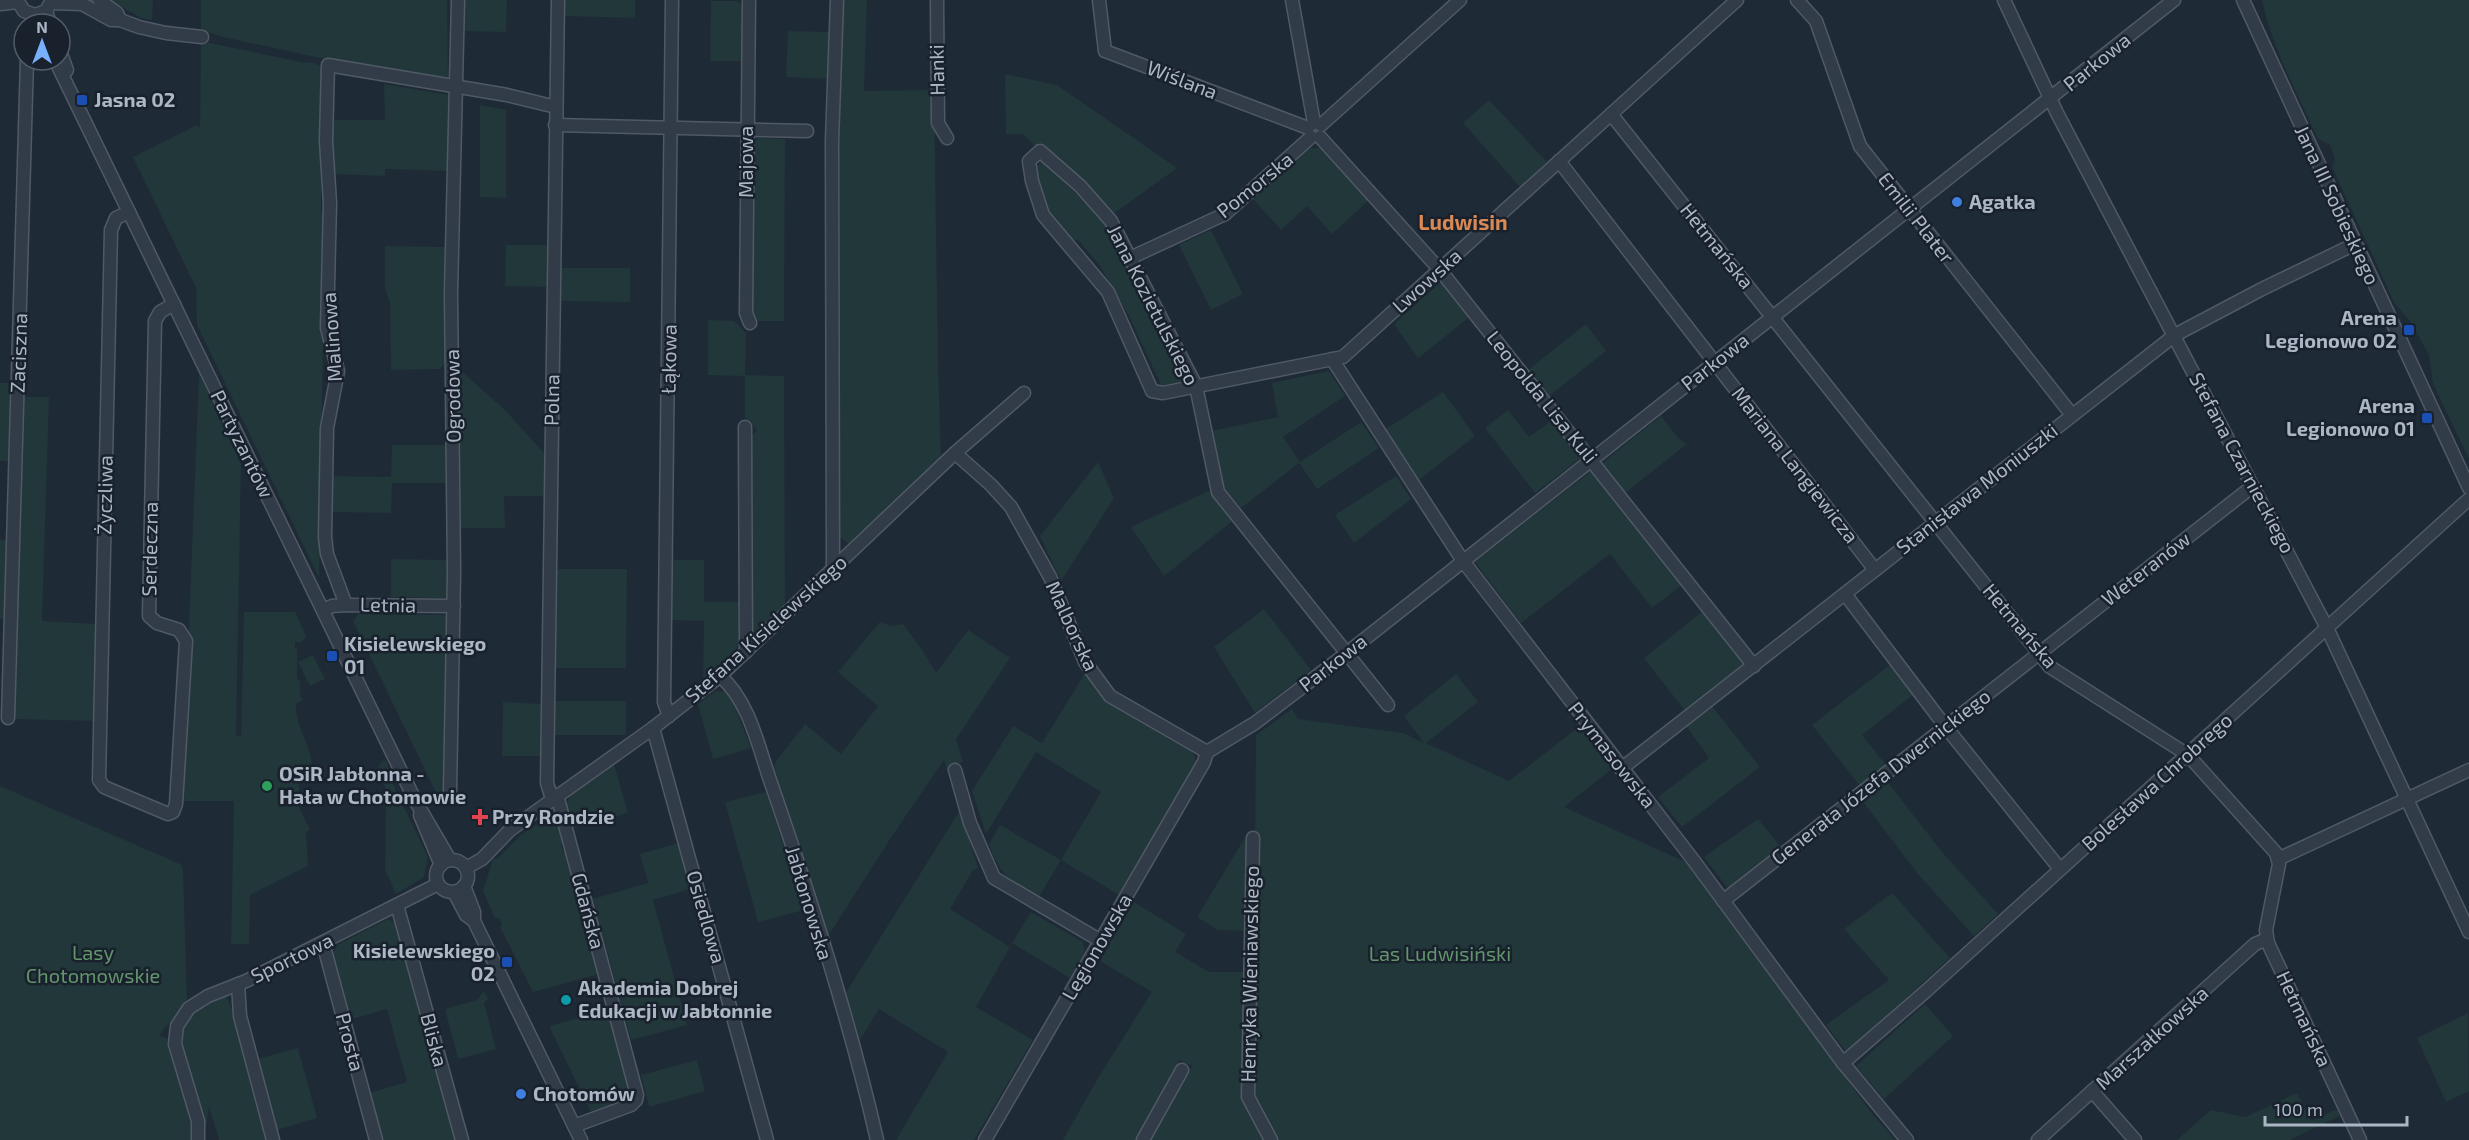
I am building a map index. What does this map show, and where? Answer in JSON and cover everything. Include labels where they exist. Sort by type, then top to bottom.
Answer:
[{"type":"street","points":[[99,0],[117,13],[120,20]]},
{"type":"street","name":"Ogrodowa","points":[[450,792],[454,606],[452,293],[458,0]]},
{"type":"street","name":"Polna","points":[[555,797],[548,783],[558,0]]},
{"type":"street","name":"Łąkowa","points":[[669,716],[664,702],[672,0]]},
{"type":"street","name":"Majowa","points":[[749,0],[746,313],[750,323]]},
{"type":"street","points":[[833,569],[832,141],[837,0]]},
{"type":"street","name":"Hanki","points":[[936,0],[938,123],[947,138]]},
{"type":"street","name":"Wiślana","points":[[1099,0],[1103,46],[1107,52],[1315,130]]},
{"type":"street","points":[[1292,0],[1315,130]]},
{"type":"street","name":"Pomorska","points":[[1130,258],[1225,214],[1460,0]]},
{"type":"street","name":"Lwowska","points":[[1151,390],[1163,393],[1343,357],[1737,0]]},
{"type":"street","name":"Emilii Plater","points":[[1797,0],[1816,21],[1860,146],[2072,415]]},
{"type":"street","name":"Stefana Czarnieckiego","points":[[2004,0],[2050,99],[2327,628],[2469,932]]},
{"type":"street","name":"Parkowa","points":[[1207,752],[1255,723],[1347,653],[2174,0]]},
{"type":"street","name":"Jana III Sobieskiego","points":[[2243,0],[2469,488]]},
{"type":"street","name":"Jana III Sobieskiego","points":[[2251,19],[2252,0]]},
{"type":"street","points":[[0,4],[18,1],[24,11],[45,11],[82,4],[111,20],[120,20],[151,30],[202,37]]},
{"type":"street","name":"Malinowa","points":[[346,605],[327,555],[325,537],[327,428],[338,371],[327,328],[330,203],[326,141],[328,65],[456,86]]},
{"type":"street","name":"Zaciszna","points":[[8,718],[27,72]]},
{"type":"street","name":"Partyzantów","points":[[61,72],[446,863]]},
{"type":"street","name":"Partyzantów","points":[[67,72],[69,86]]},
{"type":"street","points":[[456,86],[556,107]]},
{"type":"street","name":"Hetmańska","points":[[1611,114],[2050,667],[2188,755],[2278,859],[2266,930],[2267,939],[2360,1140]]},
{"type":"street","points":[[555,125],[807,131]]},
{"type":"street","name":"Leopolda Lisa Kuli","points":[[1315,130],[1440,270],[1754,666]]},
{"type":"street","name":"Jana Kozietulskiego","points":[[1151,390],[1108,292],[1043,215],[1029,165],[1032,158],[1040,151],[1080,186],[1111,221],[1196,386],[1218,492],[1388,705]]},
{"type":"street","name":"Mariana Langiewicza","points":[[1559,161],[1875,570]]},
{"type":"street","name":"Życzliwa","points":[[104,787],[99,779],[111,230],[116,218],[129,212]]},
{"type":"street","name":"Stanisława Moniuszki","points":[[1621,769],[2175,335],[2355,244]]},
{"type":"street","name":"Serdeczna","points":[[104,787],[165,813],[173,812],[176,804],[186,641],[179,630],[157,624],[151,621],[149,616],[155,320],[160,312],[174,304]]},
{"type":"street","name":"Prymasowska","points":[[1332,359],[1462,561],[1724,901],[1843,1063],[1907,1140]]},
{"type":"street","name":"Stefana Kisielewskiego","points":[[466,868],[482,859],[510,830],[653,728],[720,676],[955,453],[1024,393]]},
{"type":"street","points":[[745,427],[746,652]]},
{"type":"street","name":"Malborska","points":[[955,453],[991,485],[1011,507],[1050,577],[1085,662],[1110,696],[1207,752]]},
{"type":"street","name":"Weteranów","points":[[2039,652],[2253,486]]},
{"type":"street","name":"Bolesława Chrobrego","points":[[1843,1063],[1933,985],[2469,499]]},
{"type":"street","points":[[1845,594],[1945,726],[2060,869]]},
{"type":"street","name":"Letnia","points":[[323,610],[332,606],[346,605],[454,606]]},
{"type":"street","name":"Generała Józefa Dwernickiego","points":[[1724,901],[2039,652]]},
{"type":"street","name":"Jabłonowska","points":[[720,676],[737,694],[783,820],[840,1002],[877,1140]]},
{"type":"street","name":"Osiedlowa","points":[[653,728],[767,1140]]},
{"type":"street","name":"Legionowska","points":[[985,1140],[1204,762],[1207,752]]},
{"type":"street","points":[[955,770],[970,823],[994,878],[1101,941]]},
{"type":"street","points":[[2278,859],[2469,770]]},
{"type":"street","name":"Gdańska","points":[[555,797],[637,1095],[631,1105],[574,1126]]},
{"type":"street","name":"Henryka Wieniawskiego","points":[[1253,838],[1248,1097],[1271,1140]]},
{"type":"street","points":[[459,862],[466,868],[468,876],[459,889],[446,891],[438,884],[436,876],[446,863],[459,862]]},
{"type":"street","name":"Sportowa","points":[[198,1140],[198,1121],[179,1063],[175,1038],[177,1026],[185,1012],[208,996],[323,943],[438,884]]},
{"type":"street","points":[[459,889],[474,912],[474,921],[581,1140]]},
{"type":"street","name":"Bliska","points":[[397,905],[462,1140]]},
{"type":"street","name":"Marszałkowska","points":[[2038,1140],[2255,944],[2267,939]]},
{"type":"street","name":"Prosta","points":[[323,943],[376,1140]]},
{"type":"street","points":[[238,984],[240,1016],[273,1140]]},
{"type":"street","points":[[1143,1140],[1182,1070]]},
{"type":"street","points":[[2092,1091],[2135,1140]]},
{"type":"green space","points":[[110,0],[153,0],[152,20],[141,18]]},
{"type":"green space","points":[[201,0],[447,0],[448,80],[371,69],[223,37],[201,30]]},
{"type":"green space","points":[[463,0],[507,0],[506,32],[462,31]]},
{"type":"green space","points":[[562,0],[635,0],[635,18],[562,16]]},
{"type":"green space","points":[[842,0],[867,0],[864,91],[934,90],[941,458],[862,536],[861,531],[849,544],[837,535],[836,140]]},
{"type":"green space","points":[[2262,0],[2469,0],[2469,459],[2433,384],[2429,355],[2410,321],[2395,304],[2332,167],[2335,159],[2330,145],[2318,139],[2286,71],[2272,36]]},
{"type":"green space","points":[[711,1],[737,1],[745,9],[744,61],[710,61]]},
{"type":"green space","points":[[788,31],[831,32],[830,79],[786,77]]},
{"type":"green space","points":[[201,41],[314,63],[321,67],[321,213],[325,219],[319,578],[197,325],[196,288],[133,157],[197,125],[200,128]]},
{"type":"green space","points":[[1005,74],[1057,85],[1177,168],[1113,214],[1039,143],[1035,146],[1023,134],[1006,134]]},
{"type":"green space","points":[[384,84],[448,95],[448,171],[385,169],[385,176],[332,174],[332,120],[385,120]]},
{"type":"green space","points":[[1489,100],[1547,162],[1520,187],[1463,123]]},
{"type":"green space","points":[[480,105],[506,110],[506,198],[480,197]]},
{"type":"green space","points":[[758,138],[785,139],[784,321],[758,321],[750,313],[752,144]]},
{"type":"green space","points":[[1309,148],[1322,148],[1369,200],[1332,234],[1307,206],[1281,230],[1253,199]]},
{"type":"green space","points":[[1042,161],[1104,221],[1119,246],[1185,382],[1162,387],[1129,316],[1100,266],[1079,241],[1066,237],[1048,218],[1033,170]]},
{"type":"green space","points":[[1211,230],[1243,294],[1211,310],[1179,245]]},
{"type":"green space","points":[[506,245],[547,245],[547,287],[505,286]]},
{"type":"green space","points":[[385,246],[446,247],[445,363],[440,369],[391,370],[390,303],[385,288]]},
{"type":"green space","points":[[560,268],[630,268],[630,302],[559,301]]},
{"type":"green space","points":[[1443,280],[1471,316],[1418,358],[1394,324]]},
{"type":"green space","points":[[708,320],[734,321],[746,333],[745,375],[784,376],[785,606],[752,637],[748,636],[750,438],[757,430],[745,417],[745,376],[708,375]]},
{"type":"green space","points":[[1586,324],[1606,351],[1549,396],[1528,370]]},
{"type":"green space","points":[[459,369],[506,411],[545,454],[544,496],[504,496],[505,528],[459,528]]},
{"type":"green space","points":[[1329,371],[1345,396],[1283,437],[1300,462],[1361,422],[1379,448],[1317,489],[1299,463],[1241,508],[1222,484],[1211,431],[1278,417],[1272,383]]},
{"type":"green space","points":[[199,374],[241,462],[236,736],[241,736],[244,612],[295,612],[306,636],[302,642],[295,642],[295,648],[297,649],[297,679],[300,680],[300,695],[303,700],[296,704],[297,712],[312,764],[299,771],[299,807],[310,830],[306,832],[308,866],[250,895],[249,944],[231,944],[234,801],[182,801]]},
{"type":"green space","points":[[0,383],[14,383],[12,461],[0,461]]},
{"type":"green space","points":[[1443,392],[1475,436],[1419,480],[1386,429]]},
{"type":"green space","points":[[22,397],[49,397],[42,621],[97,624],[95,721],[15,719]]},
{"type":"green space","points":[[1508,410],[1529,437],[1552,420],[1582,457],[1535,493],[1485,428]]},
{"type":"green space","points":[[1661,416],[1679,439],[1687,444],[1625,493],[1602,463]]},
{"type":"green space","points":[[392,445],[448,445],[448,483],[392,483],[391,513],[332,512],[332,476],[391,477]]},
{"type":"green space","points":[[1098,462],[1114,498],[1061,581],[1040,536]]},
{"type":"green space","points":[[1592,470],[1682,585],[1652,608],[1610,554],[1521,623],[1475,562]]},
{"type":"green space","points":[[1396,476],[1411,499],[1354,543],[1335,515]]},
{"type":"green space","points":[[1211,490],[1235,519],[1164,576],[1131,527]]},
{"type":"green space","points":[[0,540],[9,540],[6,619],[0,619]]},
{"type":"green space","points":[[391,559],[447,560],[447,598],[391,597]]},
{"type":"green space","points":[[671,560],[704,560],[704,602],[740,602],[740,630],[736,649],[725,664],[703,682],[704,621],[671,620]]},
{"type":"green space","points":[[556,569],[627,569],[626,668],[555,668]]},
{"type":"green space","points":[[1264,609],[1311,670],[1255,713],[1214,647]]},
{"type":"green space","points":[[1703,611],[1745,664],[1686,712],[1644,658]]},
{"type":"green space","points":[[358,614],[446,615],[443,807],[353,621]]},
{"type":"green space","points":[[880,622],[891,626],[903,624],[936,673],[968,630],[1010,658],[956,739],[963,762],[952,765],[947,770],[944,760],[827,938],[774,769],[776,761],[805,724],[841,754],[878,706],[838,672]]},
{"type":"green space","points":[[313,655],[325,679],[310,686],[298,662]]},
{"type":"green space","points":[[1891,664],[1914,694],[1862,735],[1886,765],[1860,786],[1812,725]]},
{"type":"green space","points":[[1085,673],[1108,703],[1194,754],[1197,764],[1119,895],[1061,860],[1101,792],[1036,752],[986,834],[972,791],[1013,726],[1042,743]]},
{"type":"green space","name":"Las Ludwisiński","points":[[1456,674],[1478,702],[1426,743],[1509,781],[1580,726],[1613,768],[1564,807],[1688,863],[1870,1111],[1895,1140],[1276,1140],[1253,1100],[1256,735],[1292,709],[1298,719],[1403,733],[1424,743],[1404,716]]},
{"type":"green space","points":[[716,691],[730,695],[751,748],[713,759],[698,704]]},
{"type":"green space","points":[[554,701],[626,701],[626,735],[554,735]]},
{"type":"green space","points":[[503,702],[541,704],[540,756],[502,756]]},
{"type":"green space","points":[[1712,706],[1760,767],[1682,827],[1658,797],[1709,758],[1686,726]]},
{"type":"green space","points":[[386,760],[396,791],[428,857],[424,877],[396,894],[385,870],[386,789],[377,769],[382,761]]},
{"type":"green space","points":[[614,764],[628,813],[573,828],[566,804],[570,796]]},
{"type":"green space","points":[[1886,780],[1942,852],[1998,914],[1974,936],[1917,873],[1861,799]]},
{"type":"green space","name":"Lasy Chotomowskie","points":[[0,786],[180,864],[183,869],[187,1003],[160,1036],[171,1040],[194,1122],[194,1140],[0,1140]]},
{"type":"green space","points":[[766,792],[804,910],[758,922],[725,802]]},
{"type":"green space","points":[[549,810],[556,813],[563,841],[561,843],[563,852],[566,852],[599,974],[533,992],[500,927],[502,925],[499,918],[495,918],[483,891],[493,859],[498,858],[521,835],[539,823],[538,819]]},
{"type":"green space","points":[[960,810],[978,868],[973,870],[950,909],[1010,947],[976,1007],[1033,1040],[974,1140],[896,1140],[948,1052],[879,1009],[860,1040],[845,994]]},
{"type":"green space","points":[[1758,819],[1782,848],[1728,889],[1704,857]]},
{"type":"green space","points":[[1000,825],[1061,860],[1039,897],[1002,871],[989,844]]},
{"type":"green space","points":[[1249,831],[1248,931],[1218,930],[1197,917]]},
{"type":"green space","points":[[682,842],[694,888],[653,900],[687,1025],[631,1040],[593,899],[648,883],[640,854]]},
{"type":"green space","points":[[1892,893],[1950,958],[1846,1052],[1826,1025],[1889,980],[1844,929]]},
{"type":"green space","points":[[1134,902],[1186,934],[1175,952],[1209,972],[1247,972],[1244,1103],[1265,1140],[1150,1140],[1192,1066],[1179,1060],[1176,1070],[1137,1140],[1063,1140],[1098,1078],[1152,992],[1100,961]]},
{"type":"green space","points":[[1031,912],[1083,942],[1085,952],[1070,978],[1012,943]]},
{"type":"green space","points":[[388,919],[396,923],[456,1140],[381,1140],[369,1093],[407,1082],[387,1009],[349,1020],[332,956],[337,945]]},
{"type":"green space","points":[[484,991],[488,999],[484,1003],[496,1049],[458,1059],[445,1009],[477,1000]]},
{"type":"green space","points":[[226,995],[236,1020],[266,1140],[219,1140],[209,1107],[206,1128],[189,1081],[181,1044],[188,1014],[206,1001]]},
{"type":"green space","points":[[1925,1004],[1953,1036],[1884,1099],[1856,1066]]},
{"type":"green space","points":[[609,1010],[631,1095],[630,1099],[592,1114],[549,1026]]},
{"type":"green space","points":[[2468,1013],[2469,1091],[2446,1102],[2417,1038]]},
{"type":"green space","points":[[298,1048],[317,1118],[277,1130],[257,1059]]},
{"type":"green space","points":[[697,1060],[705,1091],[649,1107],[641,1075]]},
{"type":"green space","points":[[2297,1093],[2311,1121],[2337,1109],[2340,1116],[2289,1140],[2177,1140],[2211,1110],[2245,1117]]},
{"type":"place","name":"Jasna 02","points":[[82,100]]},
{"type":"place","name":"Agatka","points":[[1957,202]]},
{"type":"place","name":"Arena Legionowo 02","points":[[2409,330]]},
{"type":"place","name":"Arena Legionowo 01","points":[[2427,418]]},
{"type":"place","name":"Kisielewskiego 01","points":[[332,656]]},
{"type":"place","name":"OSiR Jabłonna - Hała w Chotomowie","points":[[267,786]]},
{"type":"place","name":"Przy Rondzie","points":[[480,817]]},
{"type":"place","name":"Kisielewskiego 02","points":[[507,962]]},
{"type":"place","name":"Akademia Dobrej Edukacji w Jabłonnie","points":[[566,1000]]},
{"type":"place","name":"Chotomów","points":[[521,1094]]},
{"type":"district","name":"Ludwisin","points":[[1463,223]]}]
